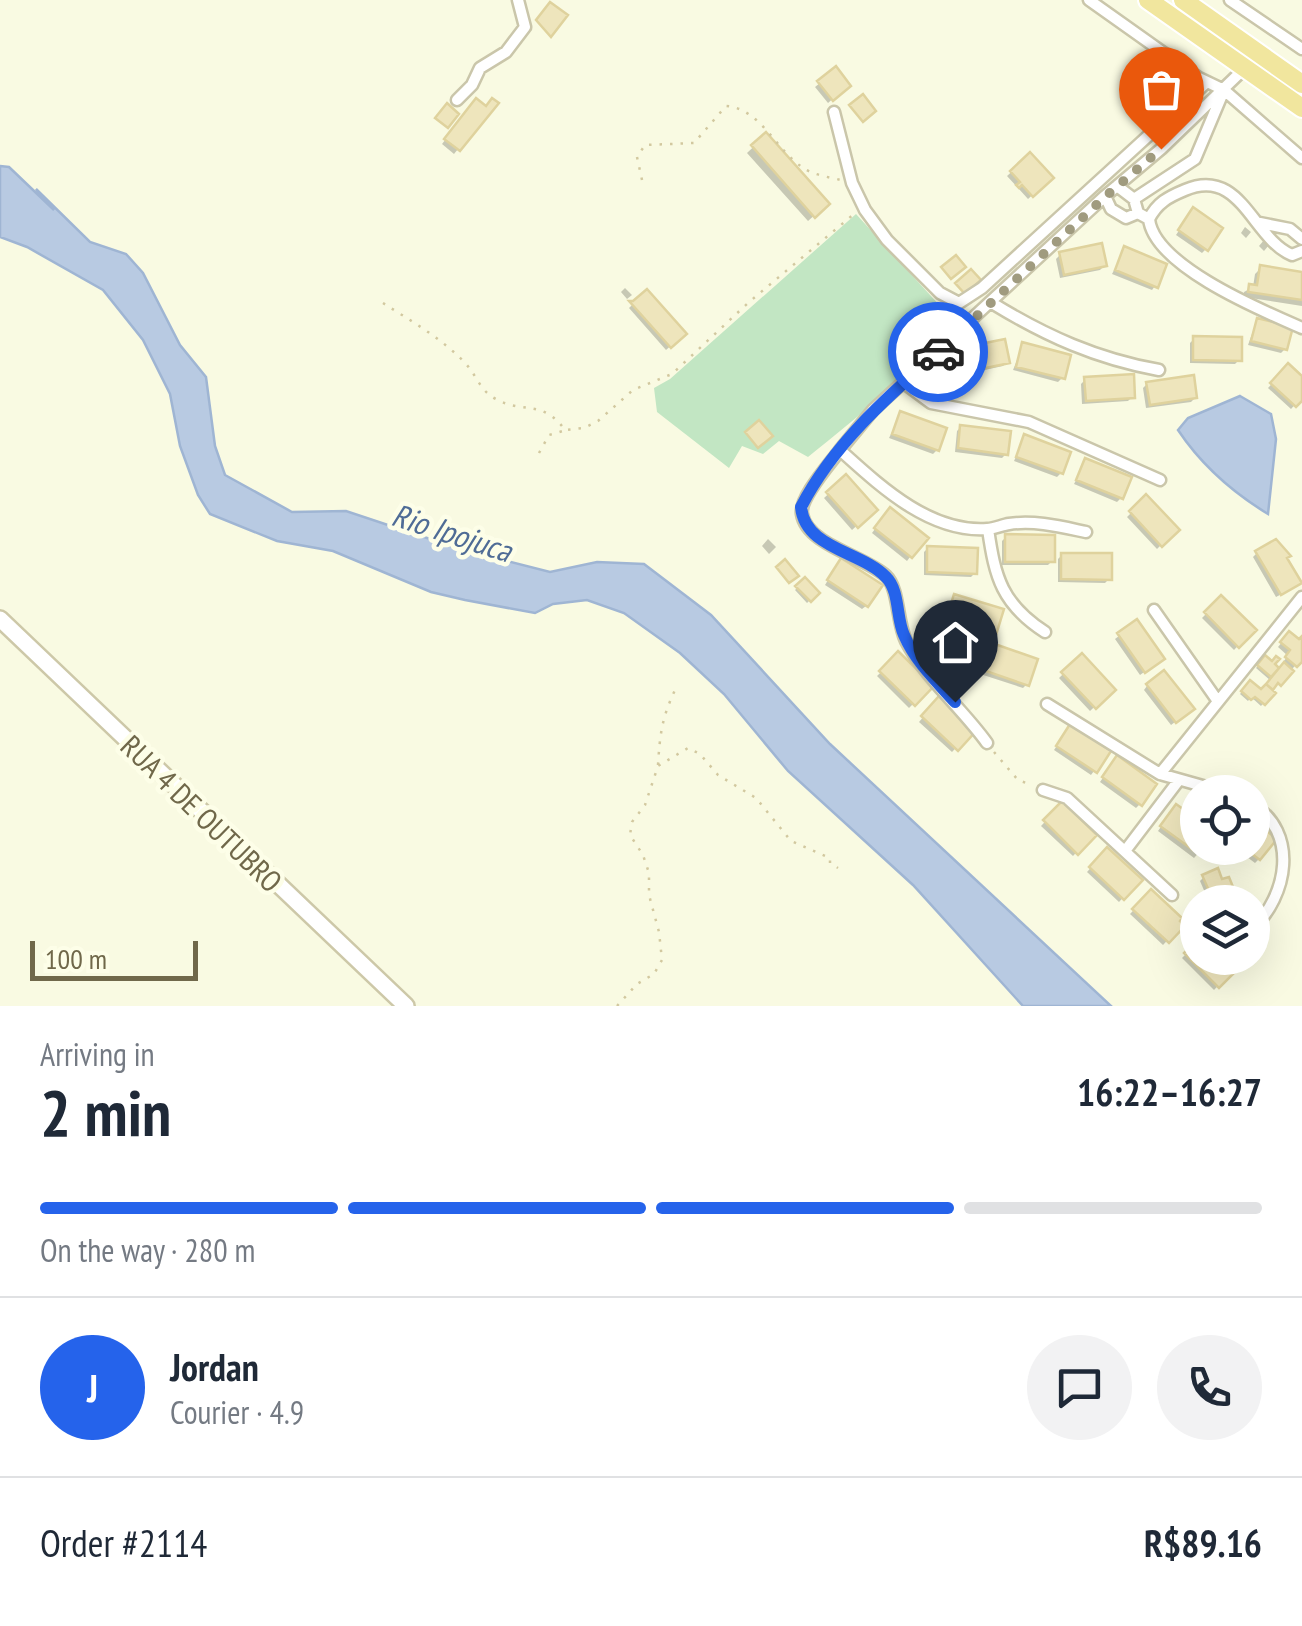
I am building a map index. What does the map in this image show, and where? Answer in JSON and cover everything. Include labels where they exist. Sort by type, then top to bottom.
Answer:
[{"type":"highway","points":[[1148,0],[1302,108]]},
{"type":"highway","points":[[1183,0],[1302,84]]},
{"type":"main road","name":"RUA 4 DE OUTUBRO","points":[[0,619],[406,1006]]},
{"type":"street","points":[[457,100],[472,86],[480,68],[506,52],[525,27],[518,0]]},
{"type":"street","points":[[1089,0],[1224,90],[1302,158]]},
{"type":"street","points":[[1230,0],[1302,49]]},
{"type":"street","points":[[1270,62],[1286,39]]},
{"type":"street","points":[[1134,198],[1169,160],[1184,125],[1246,67]]},
{"type":"street","points":[[834,112],[852,183],[864,210],[887,240],[940,293],[958,303],[966,300],[1207,82]]},
{"type":"street","points":[[987,743],[916,658],[897,618],[894,590],[885,576],[810,532],[802,519],[801,507],[873,410],[1117,186],[1169,160],[1195,159],[1224,90]]},
{"type":"street","points":[[1184,125],[1197,130],[1204,140]]},
{"type":"street","points":[[1106,196],[1118,215],[1126,218],[1143,216],[1166,198],[1206,184],[1220,187],[1287,254],[1302,251]]},
{"type":"street","points":[[1117,186],[1134,198],[1164,248],[1192,270],[1242,301],[1302,328]]},
{"type":"street","points":[[1259,223],[1290,229],[1302,239]]},
{"type":"street","points":[[992,303],[1057,340],[1097,356],[1159,370]]},
{"type":"street","points":[[904,383],[931,402],[1029,422],[1160,480]]},
{"type":"street","points":[[840,450],[880,486],[939,520],[988,530],[1032,524],[1086,532]]},
{"type":"street","points":[[988,530],[994,568],[1003,591],[1028,621],[1045,632]]},
{"type":"street","points":[[1160,774],[1302,597]]},
{"type":"street","points":[[1154,610],[1217,700]]},
{"type":"street","points":[[1047,704],[1160,774],[1179,780],[1125,852]]},
{"type":"street","points":[[1043,790],[1067,798],[1172,894]]},
{"type":"street","points":[[1270,818],[1278,828],[1284,866],[1270,909]]},
{"type":"path","points":[[642,180],[637,158],[645,146],[694,143],[726,106],[737,106],[802,168],[852,183]]},
{"type":"path","points":[[539,453],[548,436],[598,422],[634,390],[672,374],[848,215],[864,210]]},
{"type":"path","points":[[383,304],[429,333],[467,364],[483,390],[499,402],[542,409],[565,430]]},
{"type":"path","points":[[617,1006],[637,984],[654,974],[662,960],[649,895],[649,873],[630,835],[632,822],[645,805],[658,766],[660,724],[676,688]]},
{"type":"path","points":[[987,743],[1018,780],[1043,790]]},
{"type":"path","points":[[658,766],[688,748],[700,754],[718,776],[756,798],[792,842],[830,858],[830,864],[838,868]]},
{"type":"green space","points":[[856,214],[952,319],[904,375],[808,457],[779,441],[763,454],[742,446],[729,468],[657,412],[654,388],[670,379]]},
{"type":"water","name":"Rio Ipojuca","points":[[0,166],[9,167],[54,210],[36,189],[90,242],[126,254],[143,273],[180,345],[206,377],[215,446],[225,475],[292,512],[346,511],[460,549],[550,572],[597,562],[644,564],[711,615],[830,744],[1111,1006],[1023,1006],[913,885],[788,771],[724,694],[680,653],[624,613],[587,600],[553,604],[535,613],[431,592],[333,551],[277,541],[210,514],[198,495],[180,446],[170,394],[143,340],[103,290],[27,247],[0,237]]},
{"type":"water","points":[[1240,396],[1271,414],[1276,439],[1268,514],[1218,477],[1178,430],[1188,418]]},
{"type":"building","points":[[550,2],[568,15],[551,37],[536,20]]},
{"type":"building","points":[[836,66],[851,86],[833,101],[817,81]]},
{"type":"building","points":[[1151,72],[1167,90],[1153,103],[1140,83]]},
{"type":"building","points":[[863,94],[876,111],[863,122],[849,105]]},
{"type":"building","points":[[476,98],[486,106],[492,98],[499,103],[460,151],[444,139]]},
{"type":"building","points":[[447,103],[459,114],[448,128],[435,118]]},
{"type":"building","points":[[766,132],[830,204],[815,218],[751,145]]},
{"type":"building","points":[[1030,152],[1054,178],[1033,197],[1022,185],[1016,185],[1020,182],[1010,171]]},
{"type":"building","points":[[1193,207],[1223,228],[1208,251],[1178,230]]},
{"type":"building","points":[[1102,243],[1107,266],[1064,275],[1059,252]]},
{"type":"building","points":[[1124,246],[1167,264],[1158,288],[1115,270]]},
{"type":"building","points":[[956,255],[966,267],[951,279],[941,267]]},
{"type":"building","points":[[1260,265],[1302,272],[1302,300],[1248,292],[1249,284],[1257,285]]},
{"type":"building","points":[[971,269],[981,280],[965,294],[955,283]]},
{"type":"building","points":[[647,289],[687,334],[671,348],[629,301]]},
{"type":"building","points":[[1257,318],[1293,327],[1287,350],[1251,341]]},
{"type":"building","points":[[1193,336],[1242,337],[1242,361],[1193,360]]},
{"type":"building","points":[[1005,339],[1010,363],[961,373],[955,349]]},
{"type":"building","points":[[1022,342],[1071,355],[1065,379],[1016,367]]},
{"type":"building","points":[[1288,363],[1302,376],[1302,401],[1296,407],[1270,383]]},
{"type":"building","points":[[1134,374],[1135,398],[1086,401],[1084,377]]},
{"type":"building","points":[[1194,375],[1197,398],[1150,405],[1146,382]]},
{"type":"building","points":[[900,411],[947,428],[939,451],[892,434]]},
{"type":"building","points":[[759,420],[773,436],[758,448],[745,432]]},
{"type":"building","points":[[960,425],[1011,431],[1008,455],[958,448]]},
{"type":"building","points":[[1024,434],[1071,452],[1063,474],[1016,457]]},
{"type":"building","points":[[1085,458],[1132,477],[1123,499],[1076,480]]},
{"type":"building","points":[[846,474],[878,510],[858,528],[826,492]]},
{"type":"building","points":[[1146,494],[1180,530],[1162,547],[1129,511]]},
{"type":"building","points":[[890,507],[929,538],[912,558],[874,528]]},
{"type":"building","points":[[1005,534],[1055,535],[1055,562],[1005,562]]},
{"type":"building","points":[[1276,539],[1291,556],[1287,558],[1302,583],[1281,595],[1255,551]]},
{"type":"building","points":[[927,546],[978,548],[977,574],[927,572]]},
{"type":"building","points":[[1061,553],[1112,553],[1112,580],[1061,579]]},
{"type":"building","points":[[841,558],[883,585],[868,607],[827,580]]},
{"type":"building","points":[[785,559],[799,576],[789,583],[776,567]]},
{"type":"building","points":[[805,577],[820,593],[811,602],[795,586]]},
{"type":"building","points":[[954,594],[1004,609],[996,635],[946,620]]},
{"type":"building","points":[[1221,595],[1257,630],[1239,648],[1204,612]]},
{"type":"building","points":[[1137,619],[1165,659],[1145,673],[1117,633]]},
{"type":"building","points":[[1289,631],[1299,639],[1302,636],[1302,662],[1297,667],[1285,657],[1290,650],[1280,642]]},
{"type":"building","points":[[989,642],[1038,659],[1029,686],[980,669]]},
{"type":"building","points":[[898,651],[934,686],[915,706],[879,671]]},
{"type":"building","points":[[1082,653],[1116,690],[1096,709],[1061,672]]},
{"type":"building","points":[[1265,655],[1272,661],[1276,656],[1280,659],[1275,664],[1279,668],[1271,677],[1257,665]]},
{"type":"building","points":[[1284,662],[1294,671],[1273,690],[1266,684]]},
{"type":"building","points":[[1164,670],[1195,709],[1176,723],[1146,684]]},
{"type":"building","points":[[1250,680],[1261,689],[1266,684],[1276,693],[1265,705],[1241,691]]},
{"type":"building","points":[[939,696],[977,730],[958,751],[921,716]]},
{"type":"building","points":[[1070,724],[1111,751],[1097,773],[1056,746]]},
{"type":"building","points":[[1117,755],[1157,784],[1142,806],[1102,777]]},
{"type":"building","points":[[1062,801],[1097,835],[1078,855],[1043,820]]},
{"type":"building","points":[[1176,804],[1180,807],[1180,840],[1160,826]]},
{"type":"building","points":[[1107,847],[1143,880],[1124,900],[1089,867]]},
{"type":"building","points":[[1218,868],[1222,879],[1229,877],[1232,885],[1206,885],[1202,875]]},
{"type":"building","points":[[1151,889],[1180,916],[1180,931],[1169,943],[1132,909]]},
{"type":"building","points":[[1206,975],[1232,975],[1219,988]]},
{"type":"way so far","points":[[938,352],[1161,149]]},
{"type":"route","points":[[938,352],[873,410],[801,507],[802,519],[810,532],[874,568],[890,582],[904,637],[916,658],[955,702]]}]
